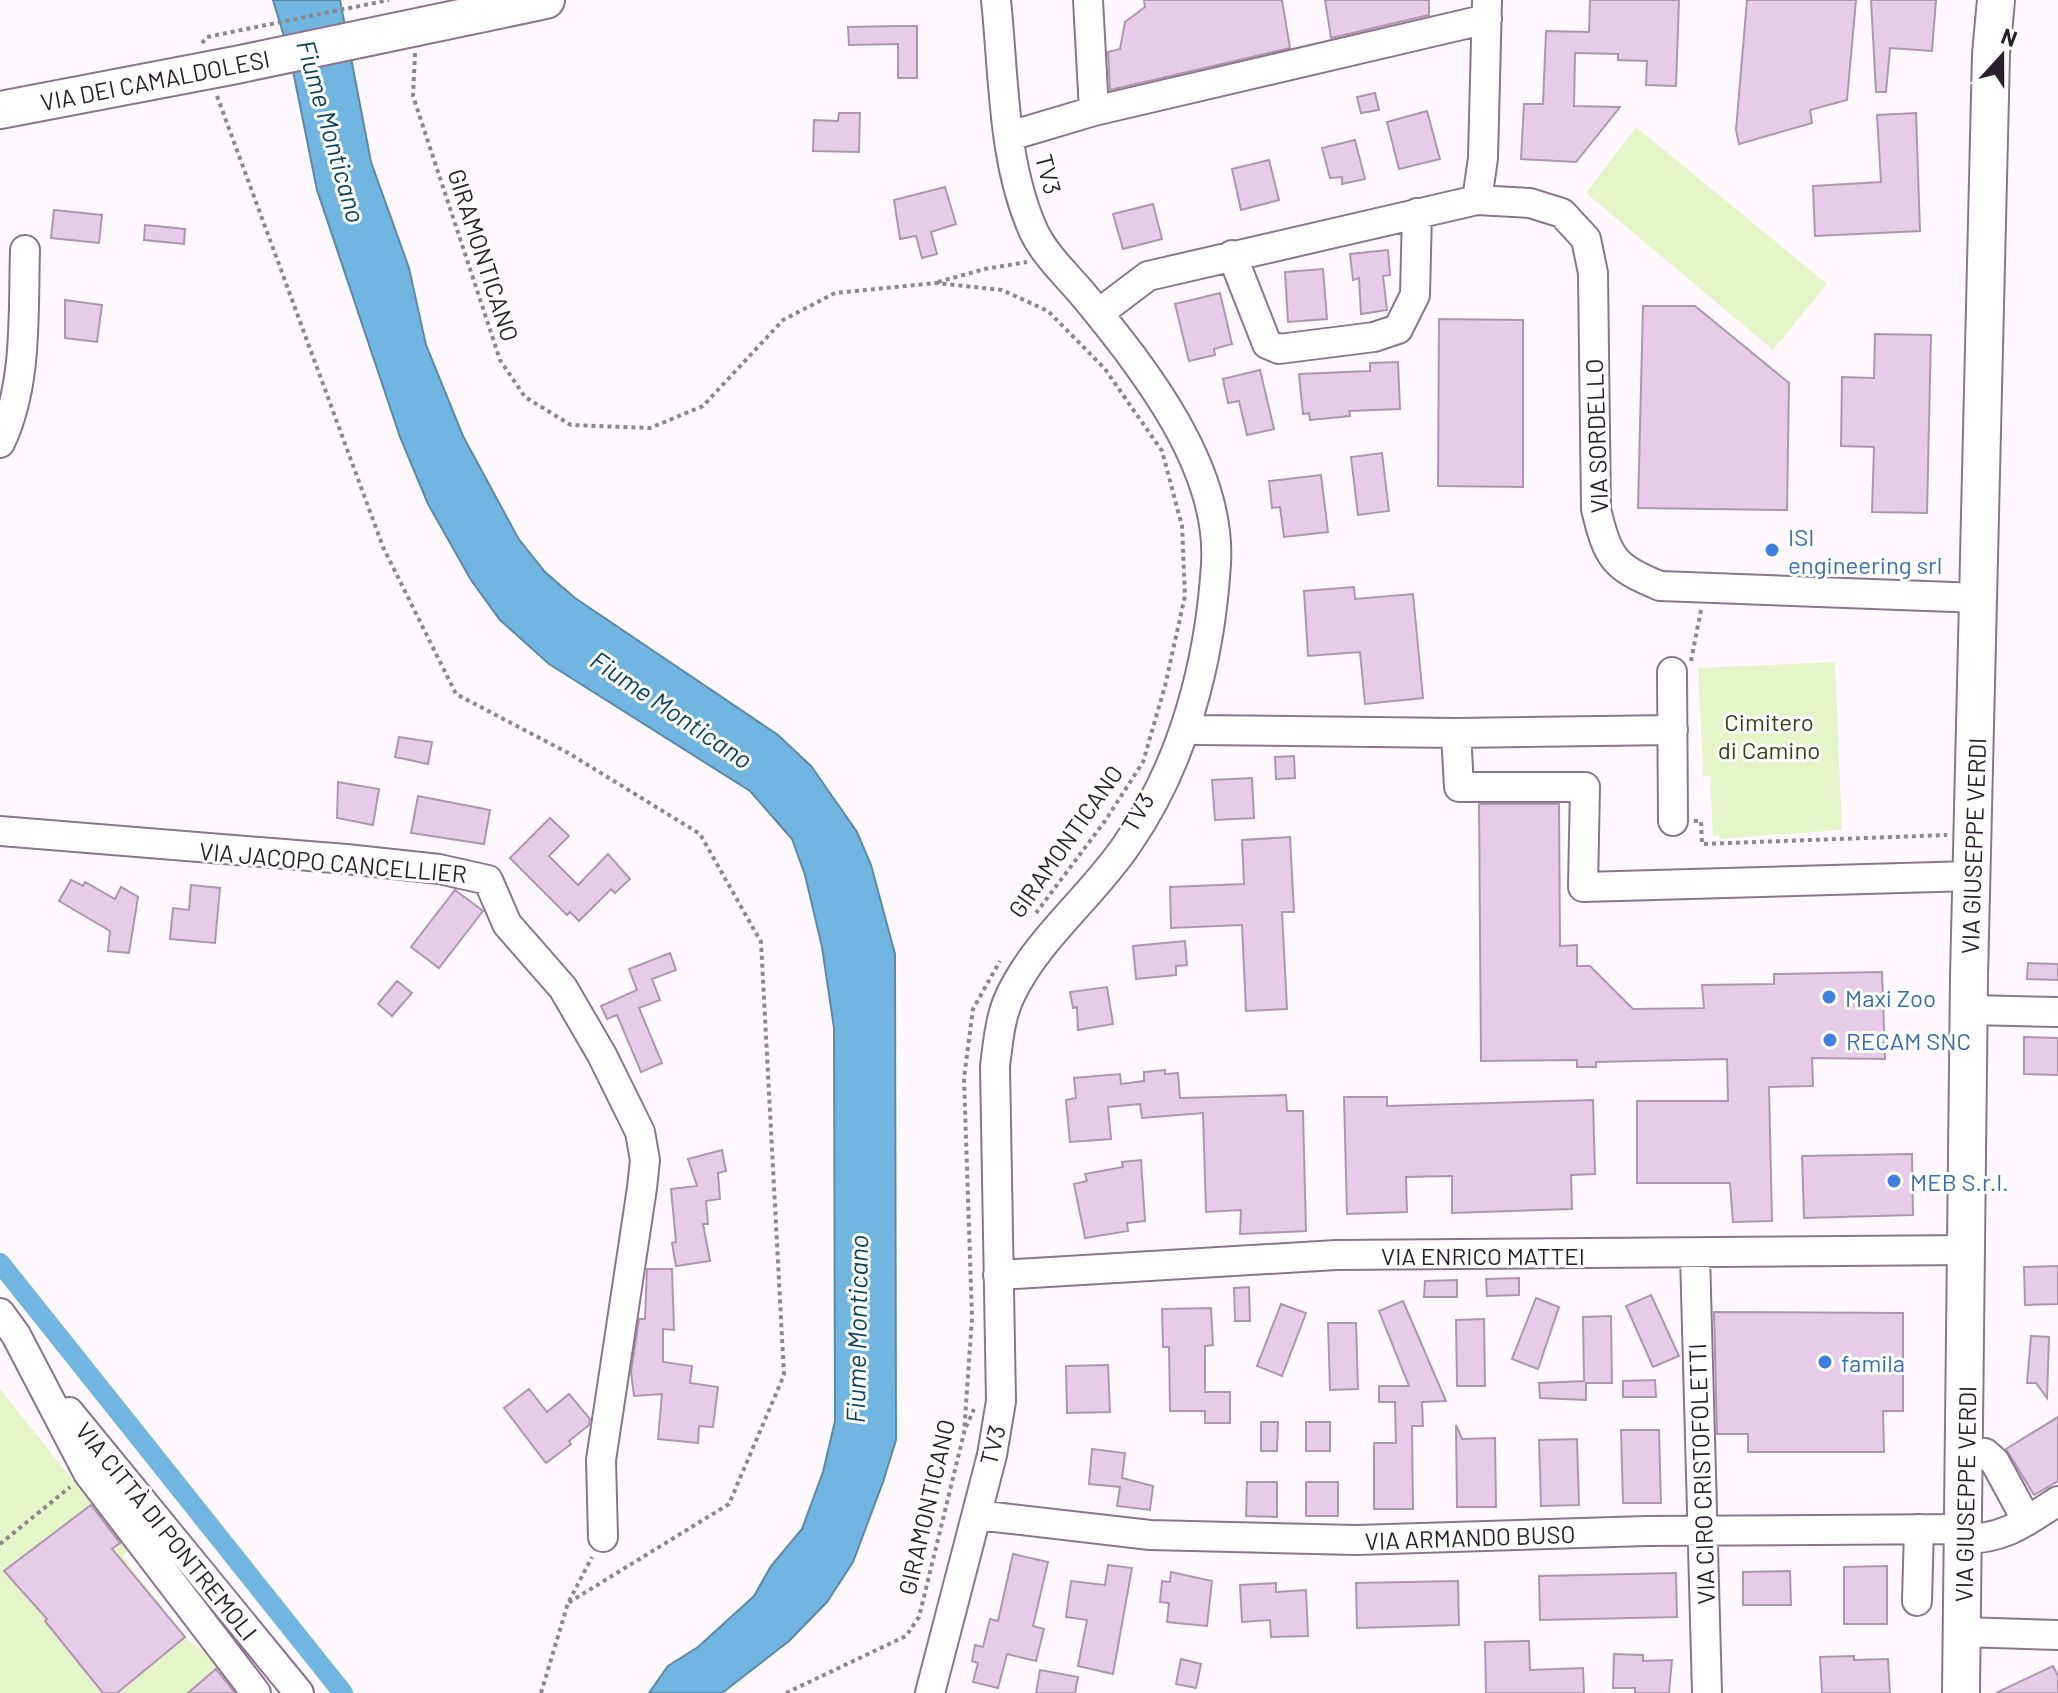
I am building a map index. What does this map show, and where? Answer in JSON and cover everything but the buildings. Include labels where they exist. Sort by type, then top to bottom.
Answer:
[{"type":"main road","name":"VIA DEI CAMALDOLESI","points":[[0,110],[217,57],[403,19],[546,0]]},
{"type":"main road","name":"VIA GIUSEPPE VERDI","points":[[1961,1693],[1969,1010],[1990,82],[1996,0]]},
{"type":"street","points":[[930,1693],[977,1515],[1001,1401],[1003,1343],[998,1275],[995,1066],[1010,996],[1044,945],[1128,843],[1160,787],[1190,712],[1210,629],[1217,560],[1210,511],[1193,456],[1165,400],[1099,313],[1055,262],[1035,232],[1010,136],[996,0]]},
{"type":"street","points":[[1088,0],[1094,111]]},
{"type":"street","points":[[1010,136],[1094,111],[1487,10],[1483,158],[1477,200]]},
{"type":"street","name":"VIA SORDELLO","points":[[1099,313],[1148,276],[1477,200],[1530,203],[1562,213],[1586,239],[1593,273],[1596,509],[1603,541],[1625,571],[1660,586],[1980,598]]},
{"type":"street","points":[[1232,255],[1267,344],[1279,349],[1374,337],[1398,329],[1407,318],[1415,295],[1417,213]]},
{"type":"street","points":[[0,443],[12,411],[21,353],[25,250]]},
{"type":"street","points":[[1672,672],[1673,821]]},
{"type":"street","points":[[1197,730],[1456,733],[1673,730]]},
{"type":"street","points":[[1456,733],[1459,787],[1585,787],[1583,887],[1972,876]]},
{"type":"street","name":"VIA JACOPO CANCELLIER","points":[[0,831],[346,859],[439,869],[488,880],[507,924],[578,1010],[640,1132],[645,1160],[601,1460],[603,1537]]},
{"type":"street","points":[[1969,1010],[2058,1012]]},
{"type":"street","name":"VIA ENRICO MATTEI","points":[[998,1275],[1336,1255],[1847,1258],[1968,1250]]},
{"type":"street","name":"VIA CIRO CRISTOFOLETTI","points":[[1695,1255],[1707,1693]]},
{"type":"street","name":"VIA CITTÀ DI PONTREMOLI","points":[[0,1313],[209,1647],[256,1693]]},
{"type":"street","points":[[1966,1452],[1985,1453],[1995,1462],[2027,1521]]},
{"type":"street","name":"VIA CITTÀ DI PONTREMOLI","points":[[100,1475],[242,1622],[299,1693]]},
{"type":"street","name":"VIA ARMANDO BUSO","points":[[977,1515],[1150,1535],[1356,1540],[1919,1529],[1992,1539],[2058,1501]]},
{"type":"street","points":[[1917,1601],[1919,1529]]},
{"type":"street","points":[[209,1647],[242,1622]]},
{"type":"street","points":[[1962,1632],[2058,1635]]},
{"type":"path","points":[[403,19],[217,57],[383,547],[456,694],[570,754],[700,834],[761,942],[784,1375],[729,1504],[568,1603]]},
{"type":"path","name":"GIRAMONTICANO","points":[[403,19],[413,96],[500,360],[525,397],[571,425],[650,428],[703,406],[783,320],[835,293],[936,283],[1002,290],[1048,311],[1105,369],[1162,451],[1182,526],[1185,596],[1143,762],[1105,821],[1034,916]]},
{"type":"path","points":[[936,283],[1029,261],[1055,262]]},
{"type":"path","points":[[1672,672],[1691,665],[1706,588]]},
{"type":"path","points":[[1673,821],[1701,821],[1702,844],[1953,835]]},
{"type":"path","name":"GIRAMONTICANO","points":[[786,1693],[906,1636],[919,1617],[964,1433],[972,1318],[966,1064],[973,1009],[1007,951]]},
{"type":"path","points":[[0,1544],[100,1475]]},
{"type":"path","points":[[541,1693],[568,1603],[603,1537]]},
{"type":"green space","points":[[1636,127],[1827,284],[1773,350],[1586,193]]},
{"type":"green space","name":"Cimitero di Camino","points":[[1835,662],[1842,830],[1720,839],[1719,835],[1713,836],[1710,776],[1703,775],[1698,668]]},
{"type":"green space","points":[[0,1389],[129,1550],[123,1557],[189,1641],[212,1658],[240,1693],[0,1693]]},
{"type":"water","name":"Fiume Monticano","points":[[273,0],[340,0],[371,162],[409,268],[426,345],[463,436],[518,538],[545,572],[575,598],[778,735],[811,766],[857,832],[871,865],[895,954],[896,1440],[853,1562],[827,1602],[789,1641],[722,1693],[649,1693],[668,1666],[698,1647],[754,1596],[771,1566],[802,1529],[823,1472],[835,1421],[834,1028],[822,947],[805,875],[792,839],[750,791],[549,664],[500,620],[471,580],[428,504],[400,437],[317,190],[290,56]]},
{"type":"waterway","points":[[0,1263],[343,1693]]},
{"type":"place","name":"ISI engineering srl","points":[[1772,550]]},
{"type":"place","name":"Maxi Zoo","points":[[1829,997]]},
{"type":"place","name":"RECAM SNC","points":[[1830,1040]]},
{"type":"place","name":"MEB S.r.l.","points":[[1894,1181]]},
{"type":"place","name":"famila","points":[[1825,1362]]}]
